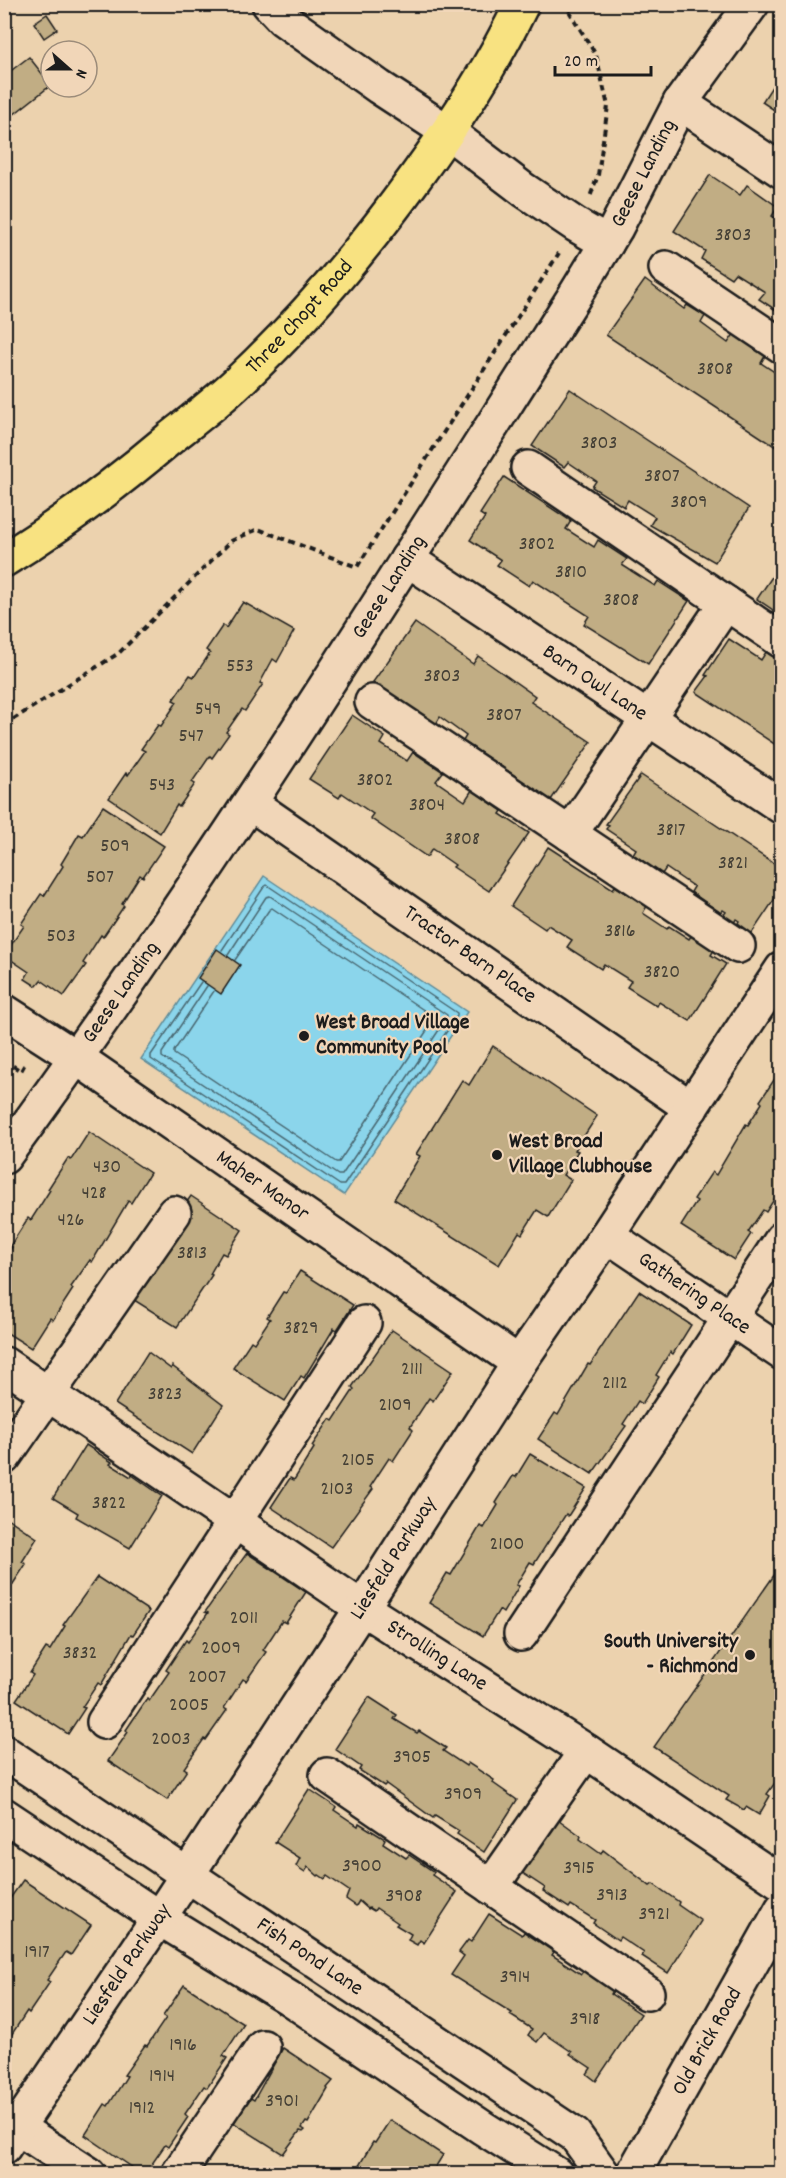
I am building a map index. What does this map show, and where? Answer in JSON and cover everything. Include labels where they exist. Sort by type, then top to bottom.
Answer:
[{"type":"main road","name":"Three Chopt Road","points":[[4,560],[44,536],[112,487],[238,382],[332,286],[378,228],[448,132],[481,81],[522,4]]},
{"type":"street","points":[[268,4],[303,34],[448,132],[524,190],[607,243]]},
{"type":"street","name":"Geese Landing","points":[[4,1157],[77,1058],[250,803],[607,243],[680,103],[752,4]]},
{"type":"street","points":[[680,103],[782,171]]},
{"type":"street","points":[[666,268],[782,346]]},
{"type":"street","points":[[528,468],[782,641]]},
{"type":"street","name":"Barn Owl Lane","points":[[407,559],[782,807]]},
{"type":"street","points":[[570,834],[726,603]]},
{"type":"street","points":[[372,702],[738,946]]},
{"type":"street","name":"Tractor Barn Place","points":[[250,803],[691,1108]]},
{"type":"street","name":"Liesfeld Parkway","points":[[9,2131],[159,1918],[362,1608],[519,1362],[607,1235],[782,969]]},
{"type":"street","name":"Maher Manor","points":[[4,1011],[77,1058],[519,1362]]},
{"type":"street","points":[[4,1457],[174,1213]]},
{"type":"street","name":"Gathering Place","points":[[607,1235],[782,1353]]},
{"type":"street","points":[[520,1634],[782,1239]]},
{"type":"street","points":[[104,1722],[364,1323]]},
{"type":"street","name":"Strolling Lane","points":[[4,1364],[362,1608],[586,1751],[782,1883]]},
{"type":"street","points":[[491,1887],[586,1751]]},
{"type":"street","name":"Fish Pond Lane","points":[[4,1752],[575,2135],[603,2174]]},
{"type":"street","points":[[327,1775],[647,1993]]},
{"type":"street","name":"Fish Pond Lane","points":[[4,1815],[159,1918],[289,1998],[556,2174]]},
{"type":"street","name":"Old Brick Road","points":[[633,2174],[782,1909]]},
{"type":"street","points":[[178,2174],[263,2047]]},
{"type":"street","points":[[9,2131],[89,2174]]},
{"type":"path","points":[[4,725],[120,653],[231,541],[258,529],[357,567],[576,225],[598,175],[609,106],[596,55],[569,11]]},
{"type":"water","name":"West Broad Village Community Pool","points":[[264,876],[467,1012],[344,1195],[141,1059]]},
{"type":"building","points":[[47,14],[57,29],[44,38],[34,23]]},
{"type":"building","points":[[29,57],[39,70],[39,94],[4,122],[4,76]]},
{"type":"building","points":[[782,71],[782,115],[762,102]]},
{"type":"building","points":[[710,175],[740,195],[747,185],[778,207],[772,216],[782,222],[782,314],[759,299],[765,292],[735,273],[731,278],[701,259],[705,251],[674,231]]},
{"type":"building","points":[[645,280],[684,309],[687,305],[705,316],[701,323],[728,343],[734,334],[765,356],[761,363],[782,377],[782,451],[606,335]]},
{"type":"building","points":[[570,389],[749,508],[715,562],[650,525],[655,517],[628,500],[624,507],[592,487],[596,481],[568,462],[564,467],[532,446]]},
{"type":"building","points":[[504,477],[571,521],[566,529],[594,547],[598,540],[627,559],[622,565],[655,586],[658,581],[689,601],[648,664],[584,624],[589,616],[533,580],[529,586],[497,565],[501,560],[470,540],[485,517],[480,514]]},
{"type":"building","points":[[782,562],[782,619],[771,613],[773,610],[757,599]]},
{"type":"building","points":[[243,602],[294,631],[277,662],[273,659],[260,683],[263,684],[245,711],[242,709],[226,732],[229,734],[212,758],[210,756],[192,782],[195,784],[179,807],[177,805],[160,833],[109,798],[145,751],[141,749],[158,725],[161,726],[177,702],[173,700],[190,675],[194,677],[210,653],[206,650],[223,625],[226,628]]},
{"type":"building","points":[[415,623],[473,664],[478,656],[535,696],[531,702],[591,742],[551,800],[463,741],[466,736],[440,717],[435,726],[373,682]]},
{"type":"building","points":[[729,639],[761,660],[766,652],[782,662],[782,749],[696,692]]},
{"type":"building","points":[[352,715],[385,737],[381,744],[407,761],[413,752],[443,772],[436,781],[465,801],[472,790],[502,811],[500,814],[529,833],[489,891],[453,867],[455,865],[432,849],[427,857],[370,818],[373,814],[342,793],[339,798],[309,779]]},
{"type":"building","points":[[641,775],[782,869],[782,888],[752,933],[736,919],[733,925],[722,917],[726,912],[723,910],[721,913],[691,892],[694,887],[666,868],[662,874],[633,854],[636,849],[606,829],[609,825],[606,824]]},
{"type":"building","points":[[103,806],[164,846],[143,877],[140,875],[122,904],[124,906],[103,937],[101,935],[83,963],[86,965],[64,996],[41,980],[36,986],[25,979],[29,972],[4,955],[24,926],[21,924],[41,894],[44,896],[63,866],[61,864],[79,834],[83,836]]},
{"type":"building","points":[[548,847],[613,889],[615,886],[647,906],[643,913],[667,929],[669,926],[689,939],[691,936],[714,950],[711,955],[726,964],[690,1021],[659,1002],[657,1006],[627,987],[631,981],[604,964],[601,969],[567,947],[572,940],[548,925],[545,929],[511,906]]},
{"type":"building","points":[[217,949],[240,965],[221,994],[198,978]]},
{"type":"building","name":"West Broad Village Clubhouse","points":[[493,1046],[597,1116],[575,1150],[578,1151],[563,1175],[571,1180],[548,1217],[537,1210],[522,1234],[519,1232],[499,1265],[394,1199],[420,1156],[416,1154],[462,1080],[469,1085]]},
{"type":"building","points":[[778,1074],[782,1074],[782,1187],[766,1212],[763,1210],[748,1232],[751,1234],[734,1260],[681,1226],[697,1201],[694,1199],[712,1172],[716,1175]]},
{"type":"building","points":[[89,1132],[150,1173],[131,1203],[128,1201],[92,1262],[90,1260],[71,1287],[73,1289],[53,1320],[50,1318],[31,1348],[4,1331],[4,1259],[28,1218],[31,1220],[68,1158],[71,1160]]},
{"type":"building","points":[[191,1196],[242,1230],[226,1255],[222,1253],[210,1274],[212,1275],[177,1327],[123,1293]]},
{"type":"building","points":[[300,1271],[353,1305],[337,1330],[334,1328],[304,1378],[301,1376],[285,1401],[233,1368],[251,1341],[254,1343],[270,1319],[267,1317]]},
{"type":"building","points":[[639,1291],[691,1325],[673,1354],[670,1352],[656,1375],[659,1377],[642,1404],[638,1401],[623,1424],[626,1426],[592,1474],[538,1439],[555,1413],[558,1415],[588,1364],[590,1365]]},
{"type":"building","points":[[392,1330],[453,1371],[433,1401],[429,1398],[410,1427],[413,1430],[393,1461],[389,1458],[370,1487],[373,1489],[331,1547],[271,1507],[290,1478],[294,1480],[314,1448],[312,1446],[330,1419],[333,1421],[354,1389],[352,1387]]},
{"type":"building","points":[[148,1352],[171,1369],[172,1366],[223,1405],[192,1454],[115,1404]]},
{"type":"building","points":[[86,1445],[112,1462],[110,1464],[131,1477],[132,1475],[162,1496],[130,1548],[76,1517],[78,1513],[53,1498]]},
{"type":"building","points":[[530,1454],[586,1488],[568,1516],[566,1514],[534,1564],[530,1562],[503,1613],[499,1610],[483,1636],[429,1603],[447,1573],[451,1575],[480,1526],[484,1528],[498,1505],[496,1503]]},
{"type":"building","points":[[4,1516],[37,1538],[22,1562],[26,1564],[9,1590],[4,1588]]},
{"type":"building","points":[[247,1553],[306,1592],[286,1623],[282,1621],[263,1650],[266,1652],[246,1681],[243,1679],[224,1708],[227,1710],[184,1768],[187,1770],[167,1800],[108,1761],[147,1699],[149,1701],[169,1672],[166,1670],[186,1640],[188,1642],[208,1613],[205,1612]]},
{"type":"building","name":"South University - Richmond","points":[[782,1564],[782,1773],[767,1794],[770,1796],[759,1815],[746,1807],[744,1810],[726,1800],[729,1796],[654,1747]]},
{"type":"building","points":[[97,1577],[149,1611],[133,1635],[131,1634],[101,1685],[98,1683],[82,1707],[85,1708],[68,1734],[16,1700],[33,1675],[30,1673],[46,1648],[50,1650],[65,1626],[63,1625]]},
{"type":"building","points":[[369,1697],[397,1715],[394,1719],[446,1748],[443,1751],[466,1766],[468,1763],[494,1780],[493,1783],[517,1800],[484,1852],[457,1834],[459,1831],[435,1816],[433,1818],[386,1784],[384,1786],[359,1770],[361,1767],[335,1749]]},
{"type":"building","points":[[309,1789],[336,1807],[334,1810],[358,1826],[359,1823],[385,1839],[383,1843],[406,1858],[409,1855],[434,1872],[432,1875],[457,1892],[424,1943],[420,1940],[417,1945],[408,1940],[411,1934],[376,1908],[374,1911],[368,1909],[359,1901],[356,1906],[346,1899],[349,1891],[327,1876],[325,1879],[308,1867],[305,1872],[296,1866],[300,1858],[275,1842]]},
{"type":"building","points":[[555,1817],[601,1854],[603,1850],[650,1886],[653,1884],[679,1902],[678,1905],[701,1921],[668,1973],[642,1956],[644,1953],[620,1937],[618,1940],[593,1923],[595,1920],[571,1905],[569,1908],[543,1891],[545,1888],[518,1870]]},
{"type":"building","points":[[23,1880],[91,1925],[71,1955],[66,1952],[47,1980],[50,1982],[29,2013],[27,2011],[4,2050],[4,1907]]},
{"type":"building","points":[[489,1914],[522,1935],[524,1932],[554,1952],[552,1955],[581,1974],[583,1971],[613,1991],[611,1994],[641,2014],[596,2081],[587,2074],[591,2068],[570,2054],[572,2052],[544,2033],[537,2042],[528,2035],[532,2029],[510,2015],[512,2013],[451,1975],[464,1956],[459,1952],[468,1940],[471,1942]]},
{"type":"building","points":[[184,1985],[244,2024],[223,2056],[227,2058],[207,2088],[204,2086],[185,2114],[188,2117],[168,2147],[165,2145],[145,2174],[142,2174],[85,2135],[105,2104],[108,2106],[127,2076],[124,2075],[166,2018],[163,2016]]},
{"type":"building","points":[[283,2048],[333,2081],[308,2123],[306,2122],[302,2128],[305,2130],[300,2131],[283,2154],[234,2123],[249,2097],[254,2100]]},
{"type":"building","points":[[390,2120],[443,2155],[431,2174],[354,2174],[373,2142],[375,2143]]},
{"type":"place","name":"West Broad Village Community Pool","points":[[304,1036]]},
{"type":"place","name":"West Broad Village Clubhouse","points":[[497,1155]]},
{"type":"place","name":"South University - Richmond","points":[[750,1655]]}]
